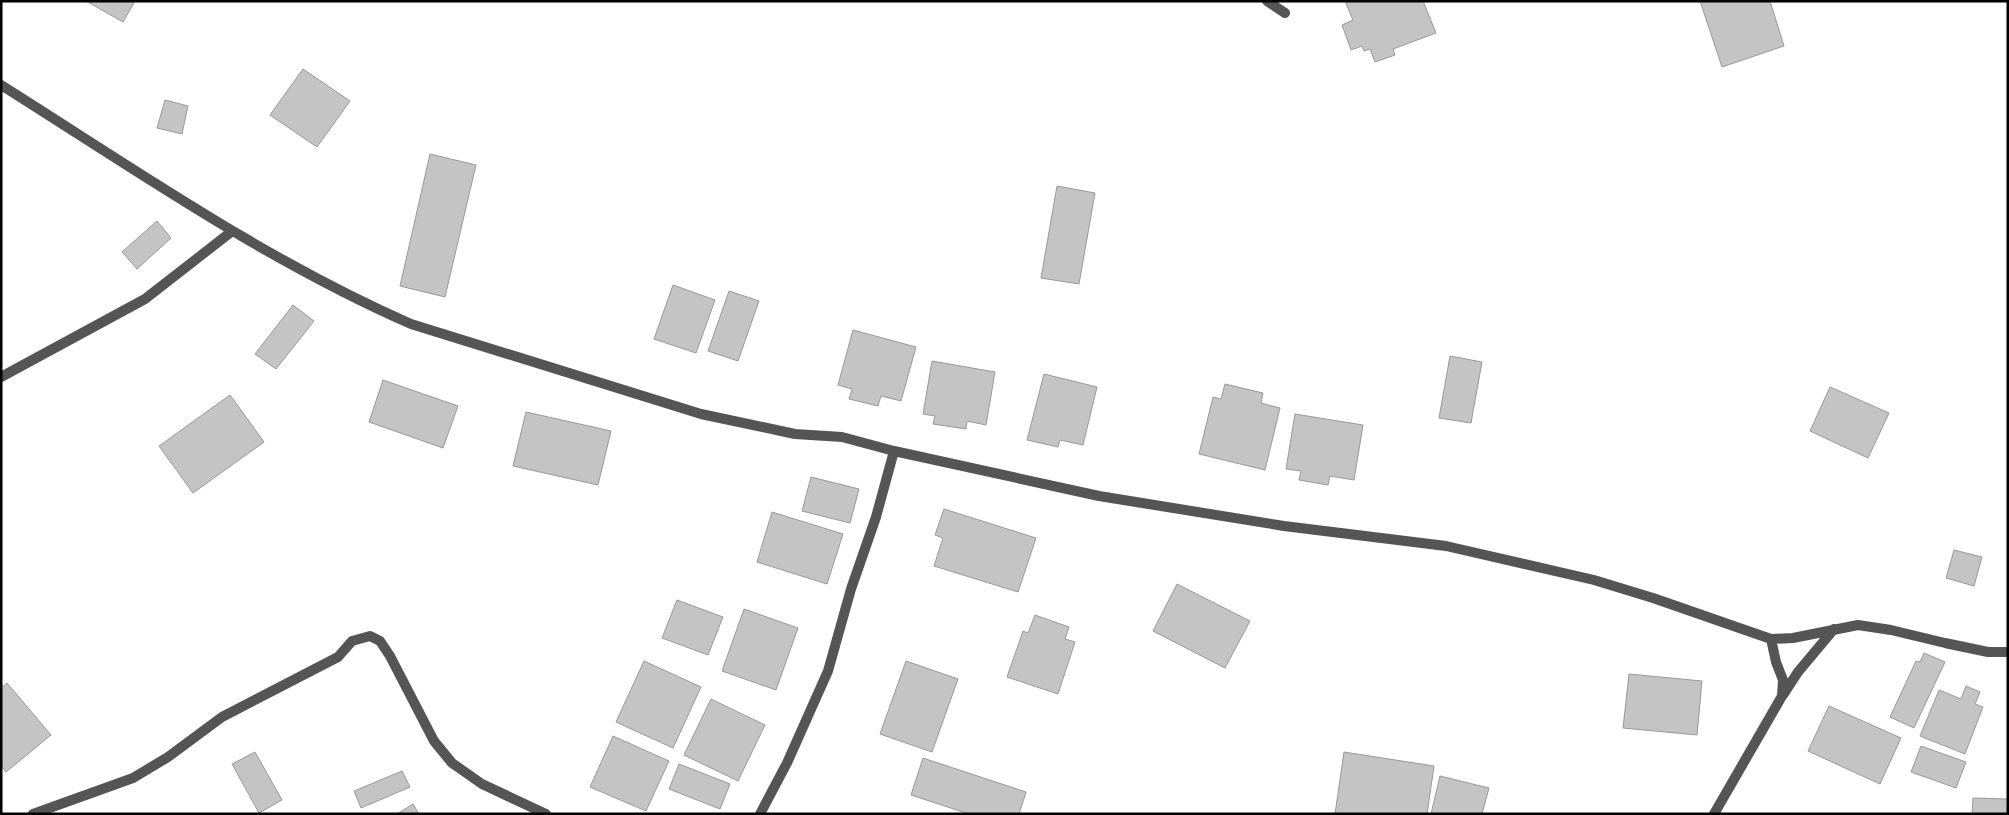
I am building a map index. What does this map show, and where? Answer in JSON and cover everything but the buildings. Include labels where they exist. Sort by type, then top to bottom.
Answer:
[{"type":"street","points":[[1267,1],[1285,13]]},
{"type":"street","points":[[1,85],[231,232],[369,306],[411,324],[701,414],[795,434],[842,437],[894,451],[1099,496],[1284,526],[1446,546],[1594,580],[1653,598],[1771,639],[1793,638],[1858,625],[1891,630],[1945,644],[1988,652],[2008,652]]},
{"type":"street","points":[[1,377],[145,299],[231,232]]},
{"type":"street","points":[[760,814],[787,763],[828,671],[851,589],[876,516],[894,451]]},
{"type":"street","points":[[1714,814],[1782,696],[1798,672],[1834,630]]},
{"type":"street","points":[[33,814],[133,778],[168,757],[222,717],[338,657],[352,641],[370,636],[380,641],[390,656],[434,741],[452,763],[482,784],[546,814]]},
{"type":"street","points":[[1771,639],[1776,662],[1784,680],[1782,696]]}]
